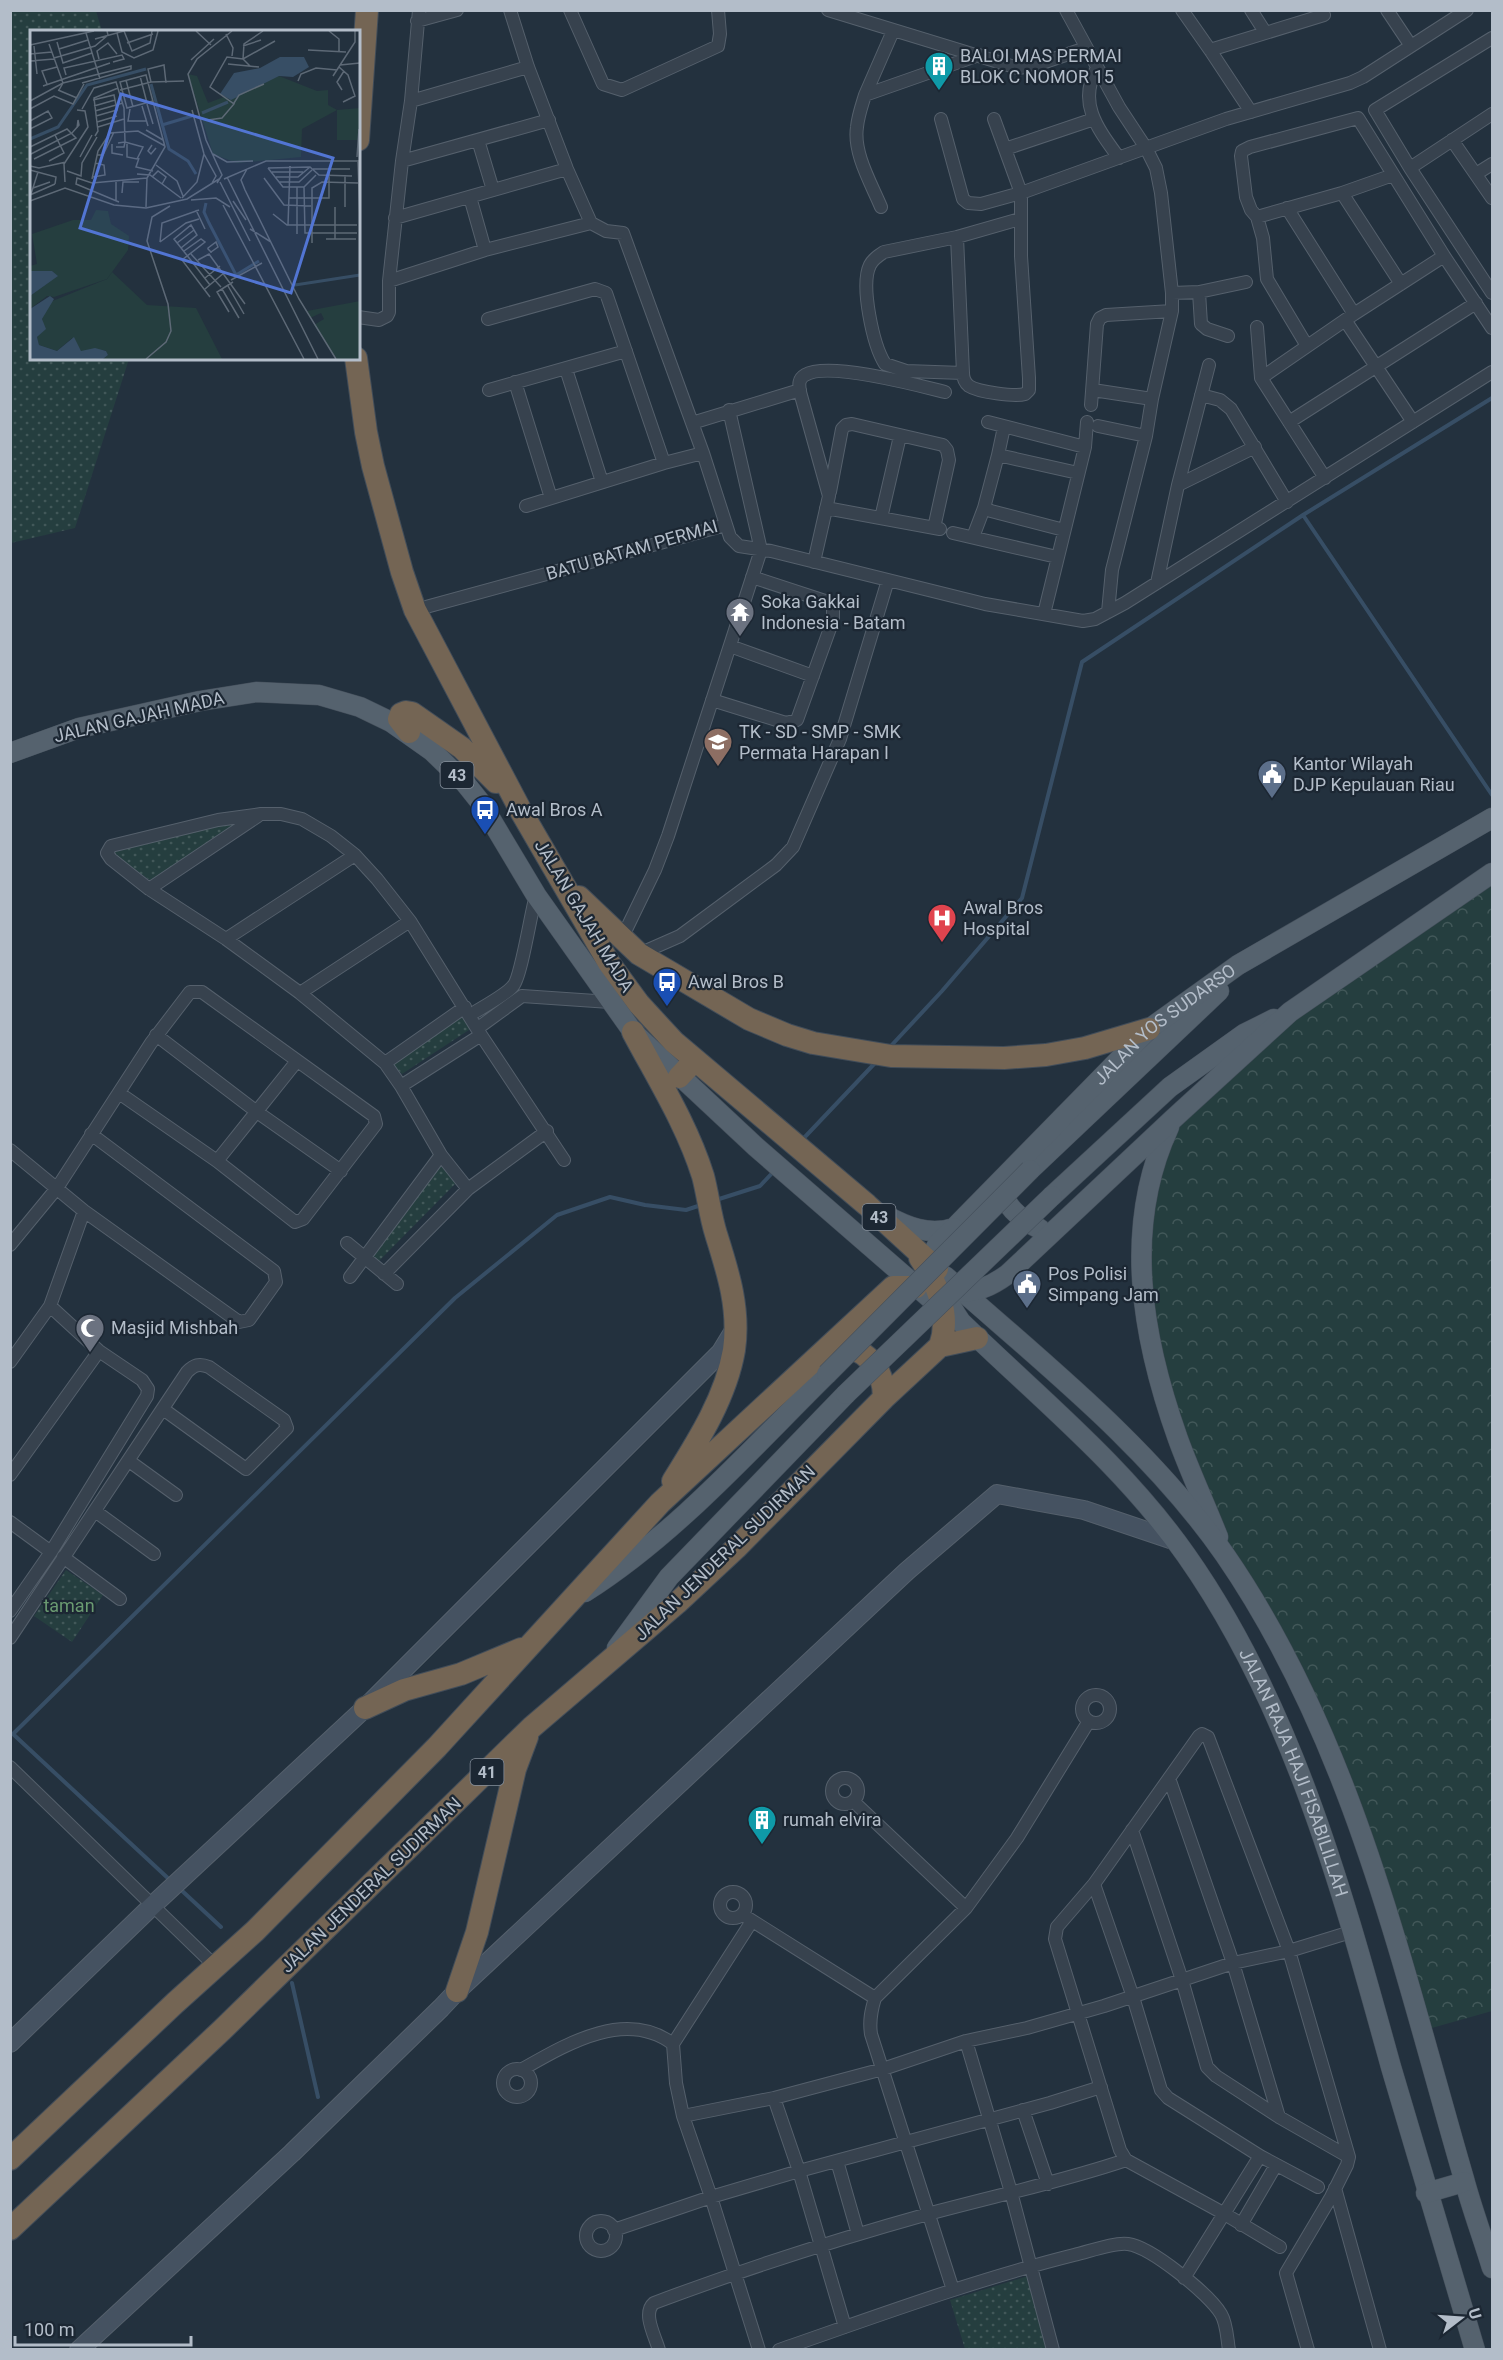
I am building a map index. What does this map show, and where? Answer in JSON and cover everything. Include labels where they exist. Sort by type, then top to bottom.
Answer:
[{"type":"highway","points":[[360,111],[367,10]]},
{"type":"highway","name":"JALAN GAJAH MADA","points":[[356,360],[373,466],[402,572],[415,610],[522,813],[592,935],[623,983],[658,1025],[694,1060],[771,1123],[905,1240],[944,1290]]},
{"type":"highway","points":[[409,732],[399,719],[400,715],[406,712],[412,713],[462,748],[488,773],[522,813]]},
{"type":"highway","points":[[553,866],[584,903],[639,954],[749,1018],[788,1035],[837,1047],[891,1056],[957,1058],[1046,1055],[1085,1048],[1149,1029]]},
{"type":"highway","points":[[633,1032],[688,1137],[702,1175],[716,1232],[729,1270],[736,1326],[734,1350],[727,1377],[715,1407],[660,1503]]},
{"type":"highway","points":[[679,1077],[694,1060]]},
{"type":"highway","points":[[10,2159],[255,1931],[437,1747],[660,1503],[830,1348],[893,1287],[944,1290],[945,1327],[940,1346],[977,1338]]},
{"type":"highway","name":"JALAN JENDERAL SUDIRMAN","points":[[10,2229],[222,2030],[532,1727],[677,1603],[736,1548],[884,1398],[940,1346]]},
{"type":"highway","points":[[830,1348],[847,1347],[866,1354],[878,1371],[884,1398]]},
{"type":"highway","points":[[365,1707],[404,1690],[461,1674],[529,1646]]},
{"type":"highway","points":[[457,1991],[477,1932],[515,1769],[532,1727]]},
{"type":"main road","name":"JALAN GAJAH MADA","points":[[10,753],[79,728],[191,702],[256,692],[319,694],[360,706],[409,732],[447,765],[481,803],[536,895],[633,1032],[756,1147],[886,1259],[944,1290]]},
{"type":"main road","name":"JALAN YOS SUDARSO","points":[[944,1290],[934,1258],[936,1246],[1149,1029],[1233,968],[1492,818]]},
{"type":"main road","points":[[944,1290],[989,1287],[1008,1275],[1290,1012],[1492,873]]},
{"type":"main road","points":[[568,1603],[620,1569],[700,1499],[1029,1170],[1225,985],[1233,968]]},
{"type":"main road","points":[[603,1667],[669,1577],[846,1394],[1052,1196],[1170,1087],[1244,1034],[1290,1012]]},
{"type":"main road","points":[[1173,1119],[1153,1166],[1144,1211],[1140,1266],[1142,1294],[1151,1349],[1175,1428],[1224,1554]]},
{"type":"main road","points":[[1002,1181],[1004,1198],[1013,1210],[1029,1224],[1051,1233]]},
{"type":"main road","points":[[867,1205],[914,1228],[941,1232],[954,1228]]},
{"type":"main road","name":"JALAN RAJA HAJI FISABILILLAH","points":[[944,1290],[1123,1436],[1177,1495],[1224,1554],[1253,1598],[1293,1669],[1338,1774],[1396,1943],[1424,2032],[1464,2181],[1492,2268]]},
{"type":"main road","name":"JALAN RAJA HAJI FISABILILLAH","points":[[944,1290],[977,1338],[1106,1458],[1137,1490],[1176,1541],[1233,1629],[1265,1694],[1312,1803],[1354,1931],[1426,2193],[1475,2349]]},
{"type":"main road","points":[[1426,2193],[1464,2181]]},
{"type":"street","points":[[360,317],[379,320],[387,316],[390,308],[389,281],[395,218],[411,101],[418,16],[457,10]]},
{"type":"street","points":[[389,281],[485,250],[591,223],[567,169],[528,67],[510,10]]},
{"type":"street","points":[[570,10],[603,84],[622,90],[718,46],[720,34],[718,10]]},
{"type":"street","points":[[828,10],[1022,68],[1086,48]]},
{"type":"street","points":[[1066,10],[1119,107],[1146,148],[1156,168],[1172,292],[1172,310],[1146,436],[1113,570],[1108,612]]},
{"type":"street","points":[[1182,10],[1251,112]]},
{"type":"street","points":[[1251,10],[1265,32]]},
{"type":"street","points":[[1387,10],[1411,46]]},
{"type":"street","points":[[941,119],[965,202],[976,205],[1021,193],[1251,112],[1350,83],[1467,10]]},
{"type":"street","points":[[1210,50],[1326,12]]},
{"type":"street","points":[[881,207],[864,167],[856,128],[865,95],[893,31]]},
{"type":"street","points":[[1492,38],[1375,110],[1410,168],[1492,292]]},
{"type":"street","points":[[865,95],[979,55]]},
{"type":"street","points":[[411,101],[528,67]]},
{"type":"street","points":[[1097,68],[1089,83],[1089,104],[1094,119],[1119,158]]},
{"type":"street","points":[[1410,168],[1492,114]]},
{"type":"street","points":[[1307,346],[1267,279],[1263,238],[1257,217],[1251,210],[1246,197],[1242,151],[1358,118],[1492,328]]},
{"type":"street","points":[[957,237],[965,382],[973,388],[1018,396],[1025,394],[1029,390],[1020,219],[1021,193],[994,119]]},
{"type":"street","points":[[1005,149],[1094,119]]},
{"type":"street","points":[[402,161],[549,120]]},
{"type":"street","points":[[478,140],[493,190]]},
{"type":"street","points":[[1452,140],[1492,198]]},
{"type":"street","points":[[1476,174],[1492,164]]},
{"type":"street","points":[[395,218],[567,169]]},
{"type":"street","points":[[1257,217],[1342,193],[1393,175]]},
{"type":"street","points":[[1342,193],[1401,284]]},
{"type":"street","points":[[470,197],[485,250]]},
{"type":"street","points":[[1287,208],[1376,368],[1413,422]]},
{"type":"street","points":[[963,373],[906,371],[885,364],[876,346],[867,284],[869,267],[875,258],[884,252],[957,237],[1020,219]]},
{"type":"street","name":"BATU BATAM PERMAI","points":[[415,610],[726,525],[703,453],[623,233],[606,231],[591,223]]},
{"type":"street","points":[[1261,378],[1349,317],[1444,256]]},
{"type":"street","points":[[1172,292],[1199,292],[1246,282]]},
{"type":"street","points":[[488,319],[599,289],[608,296],[664,463]]},
{"type":"street","points":[[1199,292],[1201,324],[1207,329],[1228,336]]},
{"type":"street","points":[[1288,422],[1476,303]]},
{"type":"street","points":[[1091,405],[1097,324],[1100,318],[1106,315],[1172,310]]},
{"type":"street","points":[[1257,327],[1261,378],[1325,478]]},
{"type":"street","points":[[489,390],[626,351]]},
{"type":"street","points":[[1157,583],[1178,485],[1209,365]]},
{"type":"street","points":[[566,369],[602,482]]},
{"type":"street","points":[[827,502],[800,390],[799,382],[806,375],[854,372],[945,392]]},
{"type":"street","points":[[726,525],[730,537],[739,546],[986,604],[1083,621],[1095,619],[1157,583],[1492,372]]},
{"type":"street","points":[[515,382],[551,498]]},
{"type":"street","points":[[692,423],[800,390]]},
{"type":"street","points":[[1093,390],[1152,399]]},
{"type":"street","points":[[1201,394],[1220,400],[1231,409],[1287,502]]},
{"type":"street","points":[[622,938],[655,870],[761,550],[729,410]]},
{"type":"street","points":[[988,422],[1004,428],[1085,447]]},
{"type":"street","points":[[814,562],[827,502],[844,427],[852,424],[934,442],[943,445],[947,450],[949,460],[937,529],[881,518],[827,502]]},
{"type":"street","points":[[1044,614],[1078,473],[1093,424],[1146,436]]},
{"type":"street","points":[[973,537],[984,508],[1004,428]]},
{"type":"street","points":[[881,518],[900,436]]},
{"type":"street","points":[[1178,485],[1255,447]]},
{"type":"street","points":[[526,506],[703,453]]},
{"type":"street","points":[[998,455],[1078,473]]},
{"type":"street","points":[[984,508],[1064,530]]},
{"type":"street","points":[[953,533],[1057,557]]},
{"type":"street","points":[[712,700],[792,723],[798,719],[833,620],[835,613],[833,606],[828,602],[752,577]]},
{"type":"street","points":[[639,954],[680,936],[776,865],[793,847],[840,739],[888,580]]},
{"type":"street","points":[[730,646],[813,676]]},
{"type":"street","points":[[149,889],[261,814]]},
{"type":"street","points":[[468,1189],[441,1155],[385,1063],[300,993],[226,939],[149,889],[109,857],[107,853],[111,846],[218,819],[261,814],[281,814],[302,819],[331,836],[355,855],[410,921],[564,1160]]},
{"type":"street","points":[[226,939],[355,855]]},
{"type":"street","points":[[385,1063],[513,986],[521,967],[536,895]]},
{"type":"street","points":[[300,993],[410,921]]},
{"type":"street","points":[[513,986],[522,996]]},
{"type":"street","points":[[10,1245],[57,1188],[156,1035],[186,995],[194,991],[202,992],[377,1120],[303,1219],[295,1222],[290,1221],[217,1161],[119,1093]]},
{"type":"street","points":[[401,1086],[480,1031],[522,996],[610,1002]]},
{"type":"street","points":[[156,1035],[257,1112],[341,1171]]},
{"type":"street","points":[[217,1161],[297,1061]]},
{"type":"street","points":[[384,1274],[468,1189],[547,1131]]},
{"type":"street","points":[[10,1150],[84,1211],[239,1322],[249,1320],[276,1282],[276,1275],[272,1269],[91,1134]]},
{"type":"street","points":[[350,1277],[441,1155]]},
{"type":"street","points":[[10,1362],[50,1306],[84,1211]]},
{"type":"street","points":[[347,1243],[366,1256],[397,1284]]},
{"type":"street","points":[[10,1611],[51,1552],[147,1396],[148,1389],[142,1380],[99,1351],[50,1306]]},
{"type":"street","points":[[10,2043],[153,1905],[365,1707],[721,1352],[736,1326]]},
{"type":"street","points":[[10,1475],[99,1351]]},
{"type":"street","points":[[10,1638],[187,1372],[192,1367],[203,1365],[284,1420],[287,1428],[246,1469],[163,1409]]},
{"type":"street","points":[[129,1461],[176,1495]]},
{"type":"street","points":[[79,2349],[301,2145],[457,1991],[907,1571],[997,1494],[1084,1509],[1176,1541]]},
{"type":"street","points":[[95,1511],[154,1554]]},
{"type":"street","points":[[10,1522],[51,1552]]},
{"type":"street","points":[[63,1557],[120,1599]]},
{"type":"street","points":[[953,2290],[870,2025],[874,1998],[966,1908],[1017,1838],[1089,1721]]},
{"type":"street","points":[[1280,2247],[1126,2160],[1120,2150],[1055,1934],[1057,1927],[1094,1884],[1199,1736],[1207,1735],[1289,1951],[1349,2157],[1335,2188],[1286,2273],[1308,2349]]},
{"type":"street","points":[[10,1767],[216,1967]]},
{"type":"street","points":[[1169,1778],[1233,1963],[1279,2117]]},
{"type":"street","points":[[853,1801],[966,1908]]},
{"type":"street","points":[[1132,1830],[1182,1980],[1207,2067],[1216,2076],[1279,2117],[1349,2157]]},
{"type":"street","points":[[1094,1884],[1133,1997],[1159,2086],[1164,2095],[1260,2156],[1318,2187]]},
{"type":"street","points":[[759,2349],[683,2116],[676,2083],[673,2044],[747,1918],[874,1998]]},
{"type":"street","points":[[683,2116],[774,2098],[883,2069],[966,2041],[1027,2028],[1133,1997],[1233,1963],[1289,1951],[1354,1931]]},
{"type":"street","points":[[521,2070],[573,2041],[604,2032],[634,2030],[651,2033],[673,2044]]},
{"type":"street","points":[[966,2041],[1011,2192],[1053,2349]]},
{"type":"street","points":[[614,2230],[711,2197],[799,2171],[1101,2087]]},
{"type":"street","points":[[774,2098],[799,2171],[845,2327]]},
{"type":"street","points":[[1023,2110],[1048,2184]]},
{"type":"street","points":[[1184,2277],[1260,2156]]},
{"type":"street","points":[[659,2349],[649,2317],[651,2305],[735,2272],[858,2234],[1048,2184],[1126,2160]]},
{"type":"street","points":[[837,2161],[858,2234]]},
{"type":"street","points":[[1241,2225],[1276,2165]]},
{"type":"street","points":[[1247,2176],[1263,2188]]},
{"type":"street","points":[[1335,2188],[1380,2349]]},
{"type":"street","points":[[779,2349],[1030,2266],[1126,2243],[1149,2252],[1184,2277],[1221,2314],[1229,2349]]},
{"type":"green space","points":[[10,11],[96,11],[102,30],[30,30],[30,360],[129,360],[75,528],[11,543]]},
{"type":"green space","points":[[222,822],[236,824],[151,881],[111,853],[115,848]]},
{"type":"green space","points":[[1492,871],[1492,2011],[1414,2033],[1385,1931],[1337,1793],[1274,1645],[1193,1500],[1172,1453],[1155,1399],[1146,1248],[1159,1180],[1184,1103],[1224,1056]]},
{"type":"green space","points":[[459,1006],[472,1028],[402,1074],[386,1058]]},
{"type":"green space","points":[[437,1161],[456,1183],[378,1262],[368,1253]]},
{"type":"green space","name":"taman","points":[[66,1570],[103,1595],[72,1642],[34,1616]]},
{"type":"green space","points":[[1031,2275],[1054,2349],[965,2349],[950,2300]]},
{"type":"waterway","points":[[889,1048],[942,991],[1022,898],[1082,662],[1303,515],[1492,398]]},
{"type":"waterway","points":[[1303,515],[1492,795]]},
{"type":"waterway","points":[[802,1140],[875,1063]]},
{"type":"waterway","points":[[716,1200],[760,1186],[775,1170]]},
{"type":"waterway","points":[[171,1881],[13,1734],[455,1298],[557,1215],[610,1197],[645,1205],[686,1210],[701,1205]]},
{"type":"waterway","points":[[179,1888],[221,1927]]},
{"type":"waterway","points":[[292,1983],[318,2097]]},
{"type":"place","name":"BALOI MAS PERMAI BLOK C NOMOR 15","points":[[939,92]]},
{"type":"place","name":"Soka Gakkai Indonesia - Batam","points":[[740,638]]},
{"type":"place","name":"TK - SD - SMP - SMK Permata Harapan I","points":[[718,768]]},
{"type":"place","name":"Kantor Wilayah DJP Kepulauan Riau","points":[[1272,800]]},
{"type":"place","name":"Awal Bros A","points":[[485,836]]},
{"type":"place","name":"Awal Bros Hospital","points":[[942,944]]},
{"type":"place","name":"Awal Bros B","points":[[667,1008]]},
{"type":"place","name":"Pos Polisi Simpang Jam","points":[[1027,1310]]},
{"type":"place","name":"Masjid Mishbah","points":[[90,1354]]},
{"type":"place","name":"rumah elvira","points":[[762,1846]]}]
